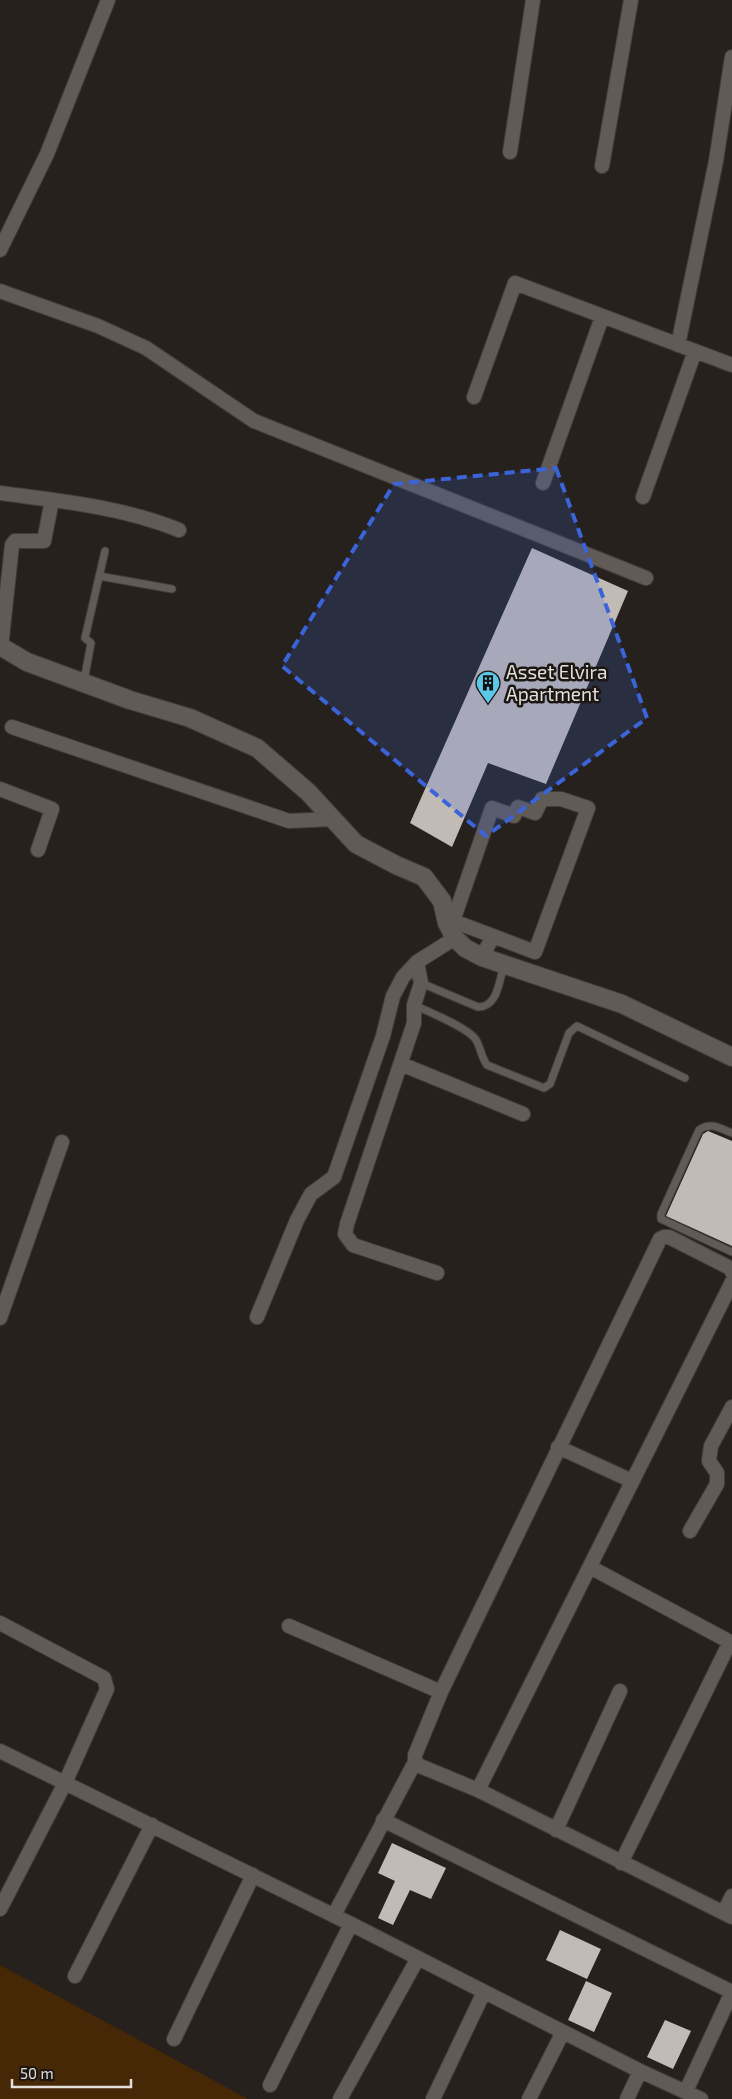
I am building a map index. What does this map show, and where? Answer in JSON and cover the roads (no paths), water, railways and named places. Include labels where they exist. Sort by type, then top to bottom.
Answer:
[{"type":"street","points":[[0,250],[47,154],[108,0]]},
{"type":"street","points":[[510,152],[534,0]]},
{"type":"street","points":[[602,166],[631,0]]},
{"type":"street","points":[[678,345],[716,161],[732,57]]},
{"type":"street","points":[[474,397],[515,284],[732,365]]},
{"type":"street","points":[[0,291],[98,326],[146,348],[254,421],[646,578]]},
{"type":"street","points":[[543,483],[602,316]]},
{"type":"street","points":[[643,497],[696,352]]},
{"type":"street","points":[[0,493],[52,500],[151,519],[179,530]]},
{"type":"street","points":[[52,500],[44,541],[16,541],[12,545],[0,646],[27,662],[130,700],[190,718],[258,748],[308,792],[356,844],[396,866],[424,877],[442,901],[447,923],[455,938],[465,948],[482,958],[622,1004],[732,1057]]},
{"type":"street","points":[[12,727],[289,822],[334,820]]},
{"type":"street","points":[[0,789],[52,809],[38,850]]},
{"type":"street","points":[[542,799],[561,799],[588,808],[535,952],[493,936],[453,921],[492,808],[514,816],[518,807],[536,814],[542,799]]},
{"type":"street","points":[[482,958],[493,936]]},
{"type":"street","points":[[257,1317],[297,1220],[311,1194],[334,1178],[383,1036],[393,996],[403,976],[416,962],[455,938]]},
{"type":"street","points":[[416,962],[421,983],[414,1005],[414,1023],[345,1234],[353,1245],[437,1273]]},
{"type":"street","points":[[401,1064],[523,1114]]},
{"type":"street","points":[[0,1318],[62,1142]]},
{"type":"street","points":[[334,1915],[415,1762],[415,1756],[441,1692],[660,1239],[669,1237],[730,1268],[732,1272]]},
{"type":"street","points":[[478,1790],[732,1282]]},
{"type":"street","points":[[690,1531],[717,1484],[718,1473],[709,1461],[711,1446],[732,1407]]},
{"type":"street","points":[[558,1447],[632,1481]]},
{"type":"street","points":[[590,1567],[731,1642],[621,1863]]},
{"type":"street","points":[[0,1623],[104,1678],[107,1684],[107,1689],[65,1783],[0,1909]]},
{"type":"street","points":[[289,1626],[441,1692]]},
{"type":"street","points":[[556,1830],[620,1691]]},
{"type":"street","points":[[0,1751],[334,1915],[640,2071],[701,2099]]},
{"type":"street","points":[[415,1762],[478,1790],[621,1863],[728,1914],[732,1896]]},
{"type":"street","points":[[383,1820],[732,1992],[686,2091]]},
{"type":"street","points":[[76,1976],[152,1825]]},
{"type":"street","points":[[174,2039],[253,1875]]},
{"type":"street","points":[[270,2085],[352,1924]]},
{"type":"street","points":[[340,2099],[418,1958]]},
{"type":"street","points":[[433,2099],[484,1992]]},
{"type":"street","points":[[529,2099],[563,2032]]},
{"type":"street","points":[[627,2099],[640,2071]]},
{"type":"lane","points":[[84,682],[91,643],[85,638],[106,551]]},
{"type":"lane","points":[[99,576],[172,589]]},
{"type":"lane","points":[[421,983],[478,1007],[485,1007],[489,1006],[494,998],[504,965]]},
{"type":"lane","points":[[414,1005],[470,1033],[477,1041],[482,1058],[487,1065],[544,1088],[550,1084],[569,1033],[577,1026],[685,1078]]},
{"type":"lane","points":[[732,1133],[710,1125],[704,1126],[699,1130],[661,1214],[661,1219],[732,1252]]},
{"type":"place","name":"Asset Elvira Apartment","points":[[488,704]]}]
